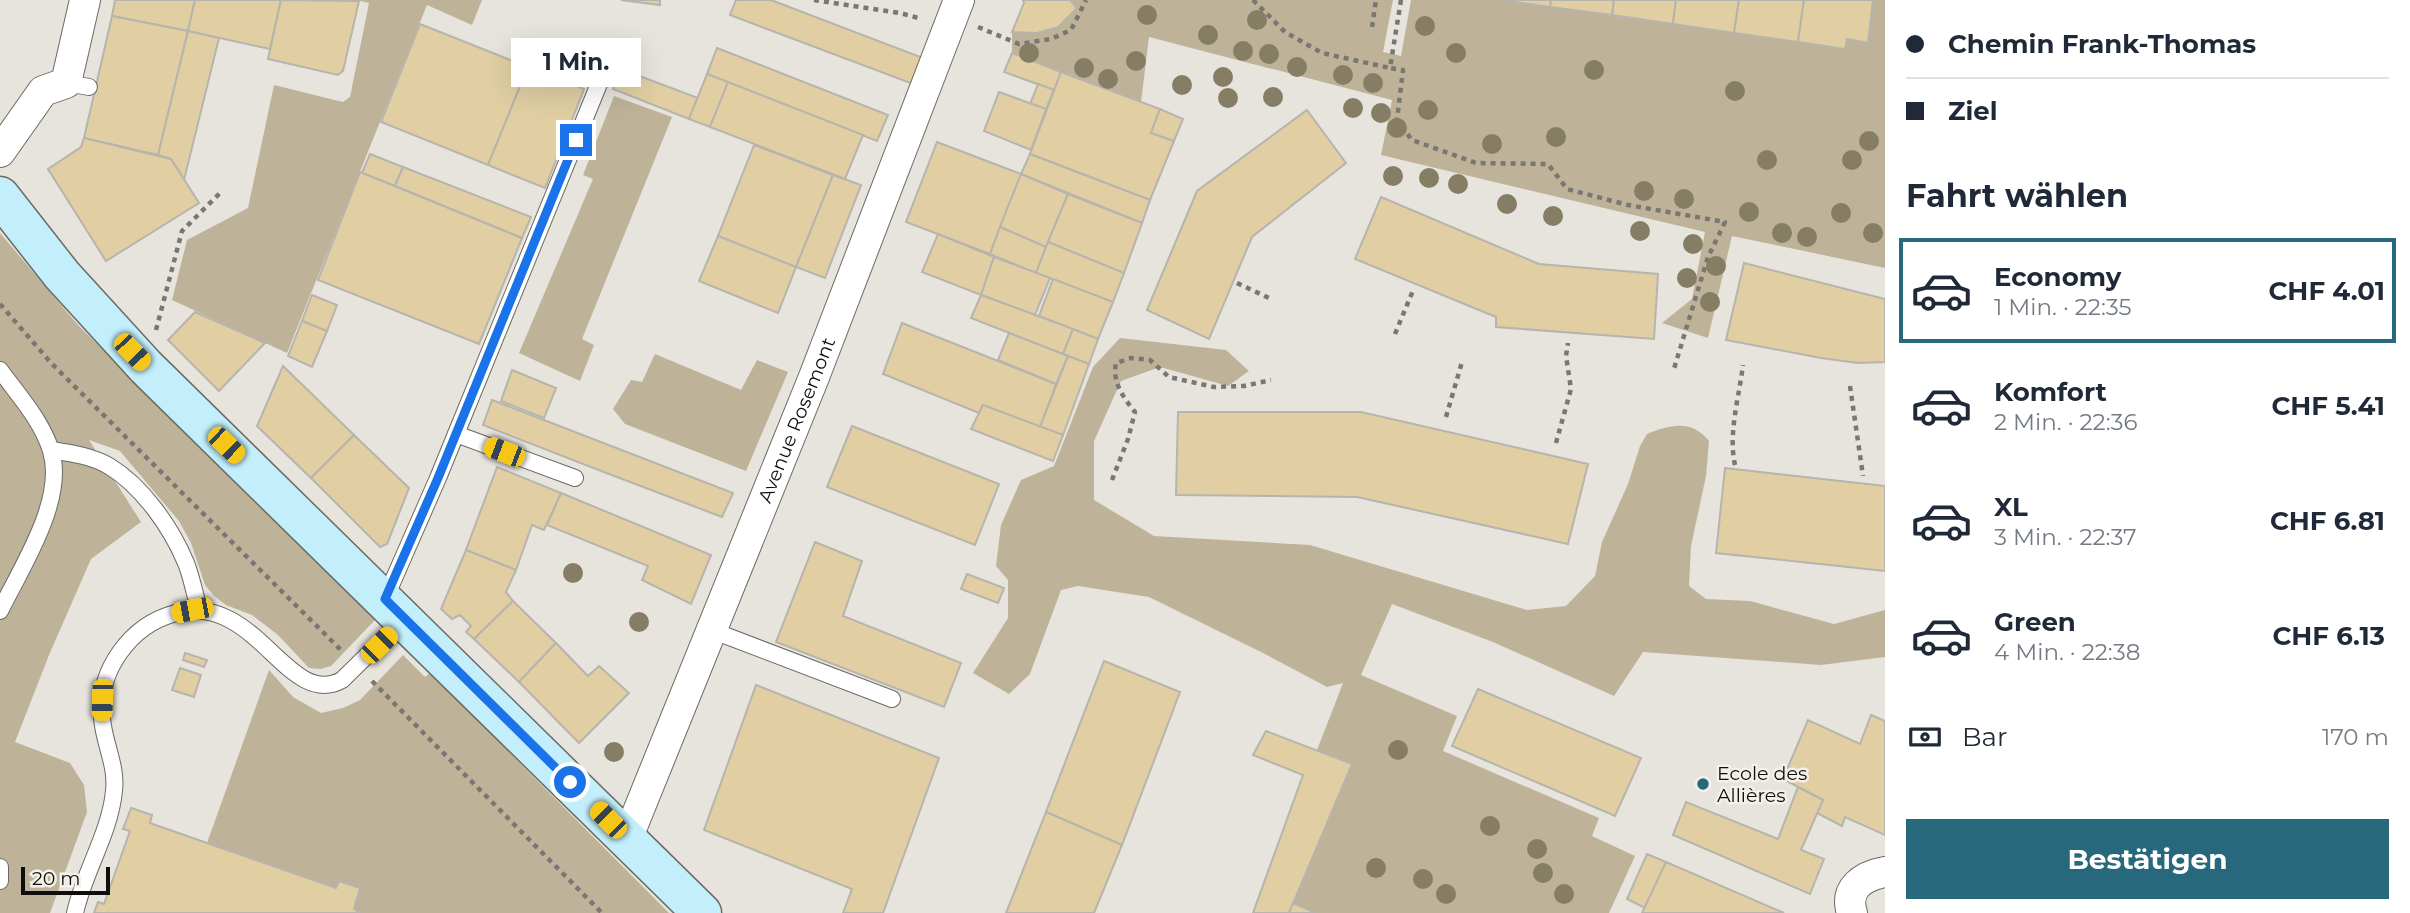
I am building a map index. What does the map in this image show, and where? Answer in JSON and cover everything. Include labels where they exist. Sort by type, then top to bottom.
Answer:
[{"type":"street","points":[[0,152],[43,91],[78,85],[85,0]]},
{"type":"street","name":"Avenue Rosemont","points":[[627,839],[965,12]]},
{"type":"street","points":[[0,196],[30,237],[102,321],[702,913]]},
{"type":"street","points":[[1852,913],[1852,890],[1861,880],[1872,874],[1885,872]]},
{"type":"lane","points":[[75,913],[115,790],[115,766],[102,718],[106,679],[117,655],[143,628],[175,613],[199,610],[218,614],[245,627],[297,677],[332,685],[357,666],[395,609],[456,434],[603,74]]},
{"type":"lane","points":[[0,370],[37,419],[51,450],[56,470],[54,491],[37,534],[0,611]]},
{"type":"lane","points":[[456,434],[575,478]]},
{"type":"lane","points":[[51,450],[85,456],[108,465],[137,488],[166,528],[186,563],[199,610]]},
{"type":"lane","points":[[711,630],[892,699]]},
{"type":"lane","points":[[0,867],[0,881]]},
{"type":"path","points":[[814,0],[900,13],[929,22]]},
{"type":"path","points":[[965,12],[1019,44],[1051,39],[1071,30],[1086,0]]},
{"type":"path","points":[[1252,0],[1285,32],[1322,53],[1403,70],[1397,120],[1412,140],[1476,163],[1548,164],[1567,189],[1628,205],[1725,222],[1708,257],[1673,372]]},
{"type":"path","points":[[1372,27],[1376,0]]},
{"type":"path","points":[[1390,68],[1401,0]]},
{"type":"path","points":[[155,334],[182,231],[221,192]]},
{"type":"path","points":[[1237,283],[1271,299]]},
{"type":"path","points":[[1395,334],[1414,288]]},
{"type":"path","points":[[0,304],[52,364],[603,913]]},
{"type":"path","points":[[1556,443],[1571,389],[1566,356],[1568,343]]},
{"type":"path","points":[[1112,480],[1135,412],[1123,397],[1114,374],[1116,363],[1131,358],[1150,359],[1169,377],[1214,387],[1244,387],[1271,380]]},
{"type":"path","points":[[1446,417],[1462,362]]},
{"type":"path","points":[[1735,465],[1734,429],[1743,365]]},
{"type":"path","points":[[1850,386],[1863,476]]},
{"type":"shaded area","points":[[356,0],[482,0],[472,25],[427,5],[287,353],[172,300],[187,240],[248,208],[274,85],[343,102],[350,97],[369,3]]},
{"type":"shaded area","points":[[1070,0],[1393,0],[1383,52],[1401,56],[1411,0],[1502,0],[1845,49],[1847,39],[1868,42],[1873,0],[1885,0],[1885,268],[1732,236],[1708,338],[1662,323],[1692,299],[1705,232],[1381,155],[1392,100],[1149,37],[1141,102],[1012,53],[1012,32],[1033,33],[1055,27],[1076,8]]},
{"type":"shaded area","points":[[614,96],[672,117],[582,339],[594,345],[580,381],[519,353],[593,179],[583,175]]},
{"type":"shaded area","points":[[0,233],[78,325],[375,620],[331,666],[309,668],[278,635],[252,615],[226,605],[214,596],[205,585],[191,543],[179,521],[120,451],[89,440],[141,522],[91,559],[15,742],[70,763],[84,785],[87,812],[50,913],[0,913]]},
{"type":"shaded area","points":[[1120,338],[1226,350],[1249,371],[1228,386],[1160,367],[1121,381],[1094,441],[1094,500],[1154,536],[1310,545],[1527,610],[1566,606],[1595,576],[1602,542],[1647,434],[1672,426],[1688,427],[1695,429],[1709,441],[1706,476],[1691,546],[1689,586],[1706,599],[1750,601],[1834,624],[1885,610],[1885,657],[1821,665],[1643,652],[1614,696],[1493,642],[1392,604],[1361,675],[1457,716],[1443,751],[1599,818],[1592,836],[1635,856],[1609,913],[1316,913],[1293,903],[1352,764],[1317,750],[1343,683],[1327,687],[1149,597],[1078,586],[1061,590],[1030,674],[1009,694],[973,673],[1008,618],[1008,580],[996,566],[1001,525],[1021,480],[1054,466],[1093,367]]},
{"type":"shaded area","points":[[655,354],[741,390],[757,360],[788,372],[746,471],[625,424],[613,409],[631,380],[642,382]]},
{"type":"shaded area","points":[[403,655],[425,677],[430,673],[669,913],[360,913],[354,909],[360,888],[336,888],[207,843],[269,670],[293,697],[321,713],[343,708],[360,700]]},
{"type":"building","points":[[115,0],[195,0],[188,31],[112,16]]},
{"type":"building","points":[[195,0],[281,0],[270,49],[188,31]]},
{"type":"building","points":[[281,0],[359,1],[343,71],[338,75],[268,59]]},
{"type":"building","points":[[621,0],[660,0],[660,5]]},
{"type":"building","points":[[736,0],[771,0],[923,58],[913,84],[730,15]]},
{"type":"building","points":[[1023,0],[1070,0],[1077,8],[1058,27],[1037,33],[1012,32]]},
{"type":"building","points":[[1502,0],[1551,0],[1550,7]]},
{"type":"building","points":[[1551,0],[1614,0],[1612,15],[1550,7]]},
{"type":"building","points":[[1614,0],[1676,0],[1673,24],[1612,15]]},
{"type":"building","points":[[1676,0],[1739,0],[1734,33],[1673,24]]},
{"type":"building","points":[[1739,0],[1804,0],[1798,42],[1734,33]]},
{"type":"building","points":[[1804,0],[1873,0],[1868,43],[1847,39],[1845,49],[1798,42]]},
{"type":"building","points":[[112,16],[188,31],[158,155],[84,138]]},
{"type":"building","points":[[420,24],[528,67],[488,165],[381,122]]},
{"type":"building","points":[[188,31],[219,38],[184,180],[171,159],[158,155]]},
{"type":"building","points":[[717,48],[888,115],[877,141],[707,74]]},
{"type":"building","points":[[1012,53],[1061,72],[1054,90],[1004,72]]},
{"type":"building","points":[[528,67],[584,89],[545,188],[488,165]]},
{"type":"building","points":[[621,69],[698,98],[689,119],[613,89]]},
{"type":"building","points":[[1061,72],[1160,109],[1151,133],[1174,141],[1150,200],[1030,154]]},
{"type":"building","points":[[707,74],[728,82],[710,127],[689,119]]},
{"type":"building","points":[[728,82],[863,135],[845,179],[710,127]]},
{"type":"building","points":[[1038,84],[1054,90],[1046,109],[1030,104]]},
{"type":"building","points":[[999,92],[1046,109],[1031,150],[984,131]]},
{"type":"building","points":[[1160,109],[1183,119],[1174,141],[1151,133]]},
{"type":"building","points":[[1307,110],[1346,163],[1252,237],[1209,339],[1147,310],[1197,191]]},
{"type":"building","points":[[84,138],[171,159],[199,203],[106,261],[48,169],[81,147]]},
{"type":"building","points":[[937,142],[1021,174],[990,254],[906,222]]},
{"type":"building","points":[[754,145],[833,175],[796,267],[718,236]]},
{"type":"building","points":[[370,154],[403,167],[395,186],[362,173]]},
{"type":"building","points":[[1030,154],[1150,200],[1142,223],[1021,174]]},
{"type":"building","points":[[403,167],[531,217],[522,238],[395,186]]},
{"type":"building","points":[[360,172],[522,238],[479,344],[318,280]]},
{"type":"building","points":[[1021,174],[1068,194],[1046,247],[1000,227]]},
{"type":"building","points":[[833,175],[861,185],[825,278],[796,267]]},
{"type":"building","points":[[1068,194],[1142,223],[1124,273],[1048,242]]},
{"type":"building","points":[[1381,197],[1539,264],[1658,274],[1654,339],[1496,327],[1496,317],[1355,259]]},
{"type":"building","points":[[1000,227],[1046,247],[1036,273],[990,254]]},
{"type":"building","points":[[938,234],[994,257],[981,295],[922,272]]},
{"type":"building","points":[[718,236],[796,267],[778,313],[699,281]]},
{"type":"building","points":[[1048,242],[1124,273],[1113,302],[1036,273]]},
{"type":"building","points":[[994,257],[1050,278],[1035,315],[981,295]]},
{"type":"building","points":[[1744,263],[1885,299],[1885,362],[1858,363],[1821,358],[1726,340]]},
{"type":"building","points":[[1053,279],[1113,302],[1098,339],[1039,316]]},
{"type":"building","points":[[312,295],[337,305],[327,331],[302,321]]},
{"type":"building","points":[[981,295],[1073,329],[1063,354],[971,318]]},
{"type":"building","points":[[195,312],[265,343],[219,391],[168,340]]},
{"type":"building","points":[[302,321],[327,331],[312,367],[288,356]]},
{"type":"building","points":[[902,323],[1056,384],[1040,427],[983,405],[979,413],[883,374]]},
{"type":"building","points":[[1073,329],[1098,339],[1089,364],[1063,354]]},
{"type":"building","points":[[1009,333],[1068,356],[1056,384],[998,360]]},
{"type":"building","points":[[1068,356],[1089,364],[1063,435],[1040,427]]},
{"type":"building","points":[[283,366],[354,435],[311,478],[257,426]]},
{"type":"building","points":[[512,370],[556,388],[544,418],[501,401]]},
{"type":"building","points":[[492,400],[733,493],[722,517],[596,469],[483,425]]},
{"type":"building","points":[[983,405],[1063,435],[1053,461],[971,429]]},
{"type":"building","points":[[1178,412],[1361,412],[1588,464],[1568,544],[1357,497],[1176,495]]},
{"type":"building","points":[[852,426],[999,484],[975,545],[827,487]]},
{"type":"building","points":[[354,435],[409,488],[387,544],[380,547],[311,478]]},
{"type":"building","points":[[497,467],[561,493],[544,530],[532,525],[516,570],[466,550]]},
{"type":"building","points":[[1725,468],[1885,486],[1885,571],[1716,553]]},
{"type":"building","points":[[561,493],[711,555],[691,604],[642,580],[648,566],[547,525]]},
{"type":"building","points":[[815,542],[862,561],[843,616],[961,663],[944,707],[776,642]]},
{"type":"building","points":[[466,550],[516,570],[506,592],[513,601],[474,639],[466,632],[471,626],[460,615],[452,619],[441,609]]},
{"type":"building","points":[[967,574],[1004,588],[998,603],[961,589]]},
{"type":"building","points":[[513,601],[556,643],[519,682],[474,639]]},
{"type":"building","points":[[556,643],[588,676],[599,666],[629,693],[579,743],[519,682]]},
{"type":"building","points":[[185,653],[207,660],[204,667],[183,660]]},
{"type":"building","points":[[1104,661],[1180,692],[1122,845],[1046,812]]},
{"type":"building","points":[[180,668],[201,675],[194,697],[172,690]]},
{"type":"building","points":[[756,685],[939,758],[883,913],[843,913],[852,889],[704,830]]},
{"type":"building","points":[[1478,689],[1641,758],[1615,816],[1452,746]]},
{"type":"building","points":[[1871,715],[1885,721],[1885,835],[1845,817],[1842,826],[1817,813],[1823,800],[1783,779],[1808,720],[1860,744]]},
{"type":"building","points":[[1266,731],[1352,764],[1289,913],[1253,913],[1303,775],[1253,755]]},
{"type":"building","points":[[1798,787],[1823,800],[1801,850],[1824,859],[1810,894],[1673,835],[1686,802],[1778,839]]},
{"type":"building","points":[[131,808],[152,815],[150,823],[207,843],[336,888],[339,881],[360,888],[354,909],[360,913],[94,913],[98,902],[104,904],[130,831],[123,829]]},
{"type":"building","points":[[1046,812],[1122,845],[1094,913],[1006,913]]},
{"type":"building","points":[[1647,854],[1666,862],[1645,908],[1627,899]]},
{"type":"building","points":[[1666,862],[1784,913],[1642,913]]},
{"type":"building","points":[[1293,903],[1316,913],[1289,913]]},
{"type":"place","name":"Ecole des Allières","points":[[1703,784]]},
{"type":"route","points":[[570,782],[385,599],[438,478],[576,140]]}]
